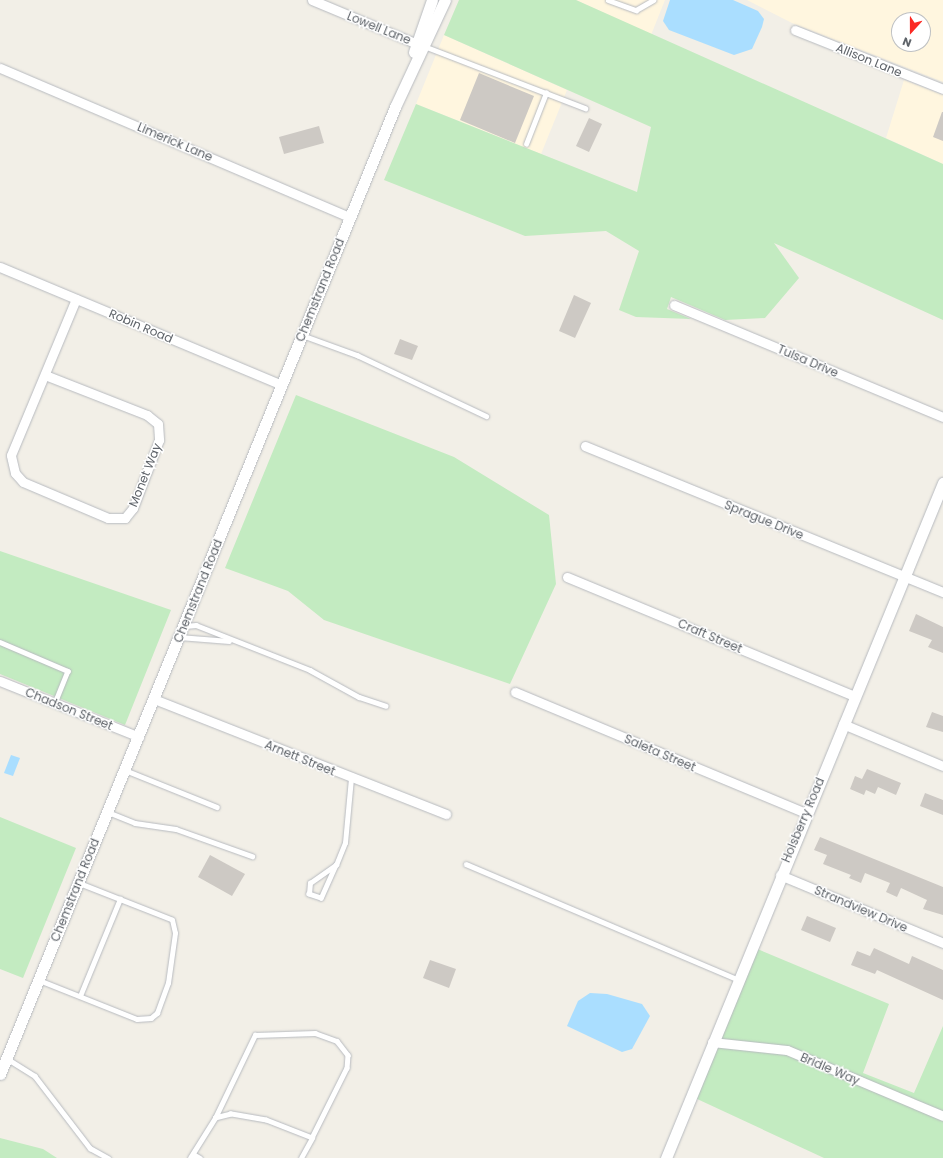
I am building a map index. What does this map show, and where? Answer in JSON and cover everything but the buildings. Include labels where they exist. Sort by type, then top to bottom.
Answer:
[{"type":"street","name":"Lowell Lane","points":[[312,0],[420,45]]},
{"type":"street","name":"Chemstrand Road","points":[[3,1065],[182,632],[420,45],[432,0]]},
{"type":"street","name":"Chemstrand Road","points":[[420,45],[445,0]]},
{"type":"street","name":"Allison Lane","points":[[795,30],[943,89]]},
{"type":"street","name":"Limerick Lane","points":[[0,68],[350,216]]},
{"type":"street","name":"Robin Road","points":[[0,267],[282,385]]},
{"type":"street","name":"Monet Way","points":[[45,375],[147,415],[158,424],[159,440],[133,508],[125,518],[108,518],[23,482],[15,473],[11,455],[76,299]]},
{"type":"street","name":"Tulsa Drive","points":[[674,305],[943,417]]},
{"type":"street","name":"Sprague Drive","points":[[585,446],[943,592]]},
{"type":"street","name":"Holsberry Road","points":[[666,1158],[805,813],[943,483]]},
{"type":"street","name":"Craft Street","points":[[567,577],[854,696]]},
{"type":"street","name":"Chadson Street","points":[[0,681],[138,737]]},
{"type":"street","name":"Saleta Street","points":[[515,692],[805,813]]},
{"type":"street","name":"Arnett Street","points":[[154,699],[351,778],[446,814]]},
{"type":"street","points":[[842,724],[943,766]]},
{"type":"street","name":"Strandview Drive","points":[[780,874],[943,943]]},
{"type":"street","name":"Bridle Way","points":[[712,1042],[787,1050],[943,1116]]},
{"type":"lane","points":[[608,0],[636,10],[653,0]]},
{"type":"lane","points":[[420,45],[585,108]]},
{"type":"lane","points":[[526,144],[546,93]]},
{"type":"lane","points":[[302,335],[357,355],[486,416]]},
{"type":"lane","points":[[182,632],[192,624],[310,670],[359,697],[386,706]]},
{"type":"lane","points":[[182,632],[234,641]]},
{"type":"lane","points":[[0,642],[68,671],[55,704]]},
{"type":"lane","points":[[125,770],[218,807]]},
{"type":"lane","points":[[336,865],[310,883],[309,894],[321,898],[336,865],[348,833],[351,778]]},
{"type":"lane","points":[[108,812],[135,823],[176,829],[252,856]]},
{"type":"lane","points":[[466,864],[737,979]]},
{"type":"lane","points":[[39,980],[137,1019],[151,1018],[157,1013],[168,983],[174,926],[167,916],[78,883]]},
{"type":"lane","points":[[80,996],[120,899]]},
{"type":"lane","points":[[200,1158],[191,1156],[215,1118],[255,1035],[315,1033],[338,1041],[348,1055],[347,1068],[301,1158]]},
{"type":"lane","points":[[3,1065],[36,1076],[90,1148],[108,1158]]},
{"type":"lane","points":[[215,1118],[231,1114],[266,1120],[312,1138]]},
{"type":"shaded area","points":[[576,0],[665,0],[651,35]]},
{"type":"shaded area","points":[[747,0],[943,0],[943,82],[792,23]]},
{"type":"shaded area","points":[[444,35],[567,90],[541,154],[416,104]]},
{"type":"shaded area","points":[[904,80],[943,95],[943,164],[886,138]]},
{"type":"green space","points":[[459,0],[576,0],[943,164],[943,320],[774,243],[799,278],[765,318],[725,320],[671,297],[667,309],[691,319],[636,317],[619,310],[639,251],[606,231],[525,236],[384,180],[416,104],[637,192],[651,127],[444,35]]},
{"type":"green space","points":[[296,395],[454,457],[549,515],[556,584],[510,684],[324,620],[288,591],[225,568]]},
{"type":"green space","points":[[0,551],[171,610],[125,725],[0,674]]},
{"type":"green space","points":[[0,817],[76,848],[23,978],[0,969]]},
{"type":"green space","points":[[755,948],[889,1004],[863,1073],[914,1093],[943,1026],[943,1158],[824,1158],[695,1098]]},
{"type":"green space","points":[[0,1138],[43,1149],[57,1158],[0,1158]]},
{"type":"water","points":[[670,0],[733,0],[758,11],[764,19],[752,49],[734,55],[669,30],[663,21]]},
{"type":"water","points":[[11,755],[20,758],[13,776],[4,773]]},
{"type":"water","points":[[590,993],[607,994],[642,1004],[650,1016],[632,1049],[622,1052],[567,1026],[578,1001]]}]
